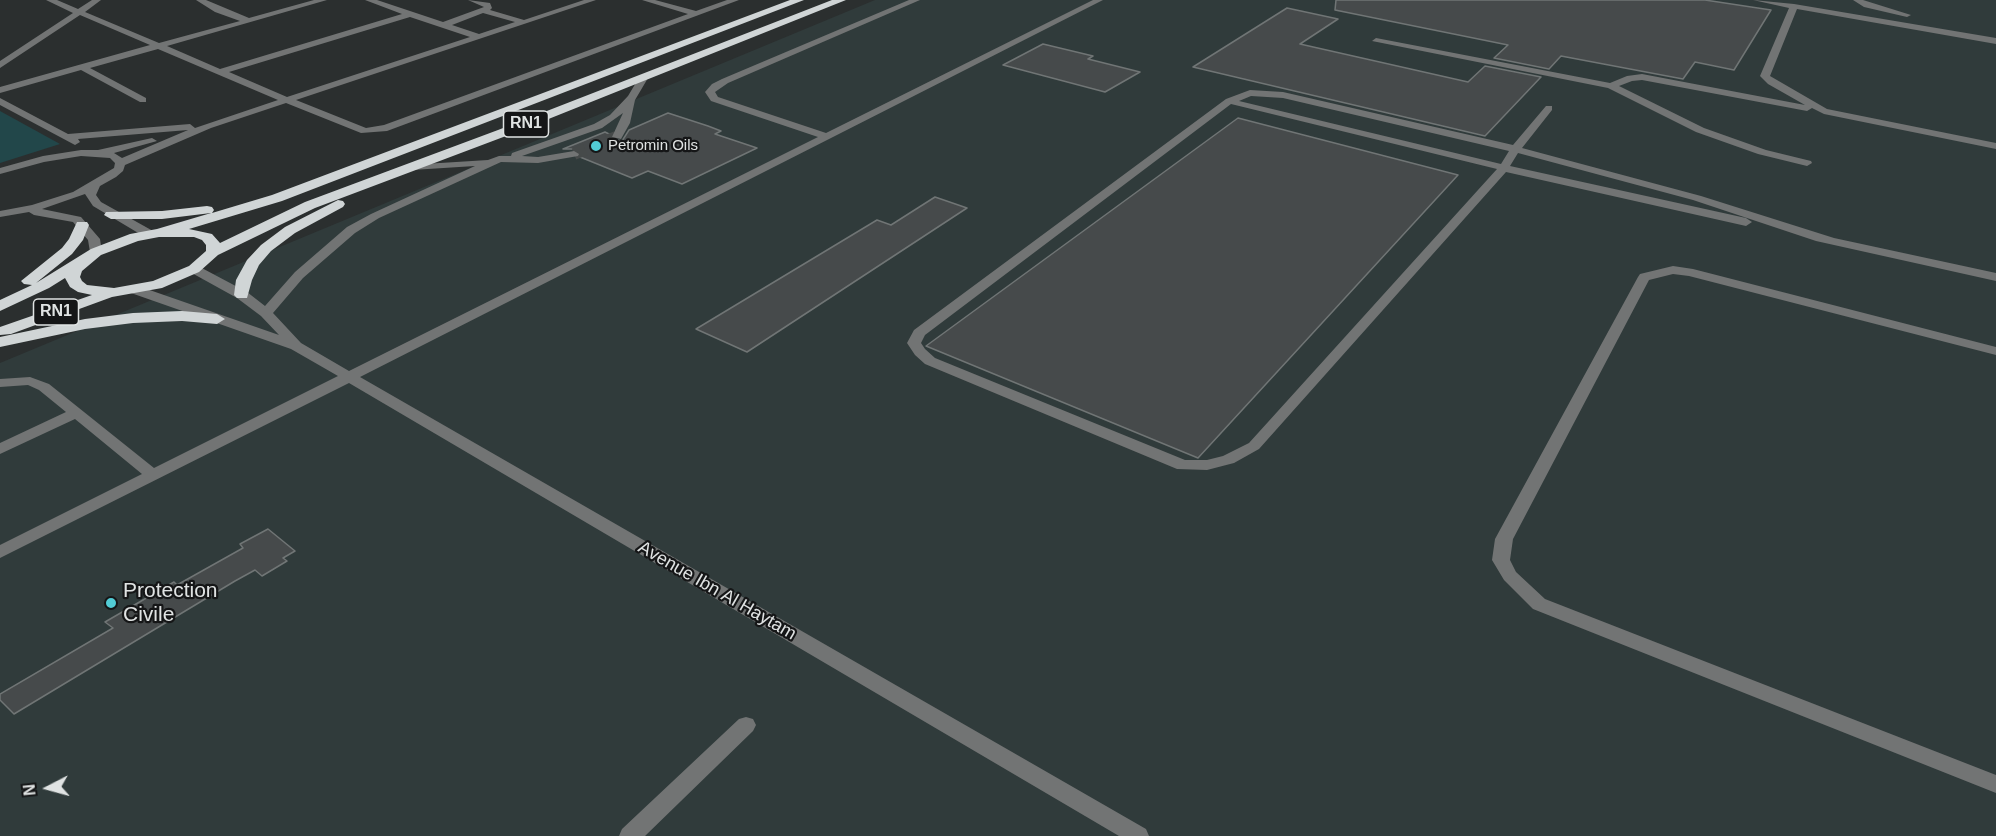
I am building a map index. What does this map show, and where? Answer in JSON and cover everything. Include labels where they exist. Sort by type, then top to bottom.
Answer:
[{"type":"highway","name":"RN1","points":[[0,306],[44,285],[89,256],[121,241],[277,198],[799,0]]},
{"type":"highway","name":"RN1","points":[[0,333],[114,293],[136,290],[177,278],[194,269],[213,252],[292,213],[841,0]]},
{"type":"highway","points":[[242,295],[244,280],[252,263],[266,248],[290,230],[388,177]]},
{"type":"highway","points":[[111,215],[193,212],[277,198]]},
{"type":"highway","points":[[0,298],[24,285],[56,261],[76,240],[82,225]]},
{"type":"highway","name":"RN1","points":[[154,233],[179,231],[207,237],[213,244],[213,252]]},
{"type":"highway","name":"RN1","points":[[89,256],[75,269],[72,277],[75,284],[90,291],[114,293]]},
{"type":"highway","points":[[0,342],[85,324],[133,318],[182,316],[217,319]]},
{"type":"street","points":[[50,0],[365,131],[380,130],[735,0]]},
{"type":"street","points":[[0,65],[97,0]]},
{"type":"street","points":[[200,0],[249,21]]},
{"type":"street","points":[[0,90],[323,0]]},
{"type":"street","points":[[369,0],[479,37]]},
{"type":"street","points":[[472,0],[488,5],[485,11]]},
{"type":"street","points":[[5,214],[56,201],[95,186],[112,176],[120,163],[190,132],[592,0]]},
{"type":"street","points":[[646,0],[696,14]]},
{"type":"street","points":[[826,136],[714,99],[710,92],[715,86],[725,81],[916,0]]},
{"type":"street","points":[[0,552],[1099,0]]},
{"type":"street","points":[[1757,0],[1996,40]]},
{"type":"street","points":[[1857,0],[1891,12],[1914,16]]},
{"type":"street","points":[[1794,6],[1765,76],[1785,91],[1824,111]]},
{"type":"street","points":[[444,25],[485,11],[523,22]]},
{"type":"street","points":[[219,72],[410,14]]},
{"type":"street","points":[[1948,23],[1979,28]]},
{"type":"street","points":[[1376,41],[1611,86],[1700,130],[1762,152],[1807,163]]},
{"type":"street","points":[[82,67],[143,100]]},
{"type":"street","points":[[1611,86],[1630,78],[1642,77],[1996,146]]},
{"type":"street","points":[[617,137],[625,123],[632,97],[642,78]]},
{"type":"street","points":[[1549,108],[1515,149],[1504,168],[1254,446],[1228,460],[1207,465],[1183,465],[930,361],[914,343],[919,333],[1229,101],[1250,93],[1283,95],[1515,149],[1697,198],[1830,240]]},
{"type":"street","points":[[412,167],[472,164],[522,154],[598,126],[614,117],[632,97]]},
{"type":"street","points":[[0,101],[97,153],[114,156],[120,163]]},
{"type":"street","points":[[1229,101],[1504,168],[1996,276]]},
{"type":"street","points":[[67,137],[207,126]]},
{"type":"street","points":[[0,171],[43,159],[97,153],[190,132]]},
{"type":"street","points":[[266,313],[299,275],[351,231],[375,216],[499,159],[538,160],[574,154]]},
{"type":"street","points":[[95,186],[90,195],[92,200],[111,215],[154,233]]},
{"type":"street","points":[[5,214],[52,213],[76,219],[94,238],[89,256]]},
{"type":"street","name":"Avenue Ibn Al Haytam","points":[[194,269],[242,295],[266,313],[296,346]]},
{"type":"street","points":[[1996,351],[1689,272],[1673,270],[1644,277],[1504,539],[1501,560],[1510,576],[1539,604],[1996,783]]},
{"type":"street","name":"Avenue Ibn Al Haytam","points":[[136,290],[296,346],[1138,836]]},
{"type":"street","points":[[0,383],[30,381],[44,387],[153,475]]},
{"type":"street","points":[[0,449],[76,413]]},
{"type":"street","points":[[630,836],[746,725]]},
{"type":"shaded area","points":[[875,0],[1996,0],[1996,836],[0,836],[0,363]]},
{"type":"shaded area","points":[[0,111],[60,144],[0,163]]},
{"type":"building","points":[[1336,0],[1705,0],[1771,10],[1734,70],[1695,62],[1683,79],[1561,56],[1549,69],[1494,58],[1508,45],[1335,10]]},
{"type":"building","points":[[1287,8],[1338,19],[1300,44],[1468,82],[1485,66],[1541,77],[1485,136],[1193,67]]},
{"type":"building","points":[[1043,44],[1093,56],[1088,59],[1140,72],[1105,92],[1003,65]]},
{"type":"building","points":[[668,113],[721,131],[715,134],[757,148],[682,184],[648,171],[632,178],[580,157],[581,153],[575,149],[563,149],[605,132],[611,135],[612,139],[622,141],[629,130]]},
{"type":"building","points":[[1238,118],[1458,175],[1198,458],[926,346]]},
{"type":"building","points":[[935,197],[967,208],[747,352],[696,329],[877,220],[891,225]]},
{"type":"building","points":[[268,529],[295,551],[283,558],[287,561],[262,576],[255,570],[235,581],[14,714],[0,700],[0,694],[113,628],[105,622],[174,582],[177,585],[243,548],[240,544]]},
{"type":"tunnel","points":[[574,154],[616,137]]},
{"type":"tunnel","points":[[612,139],[617,137]]},
{"type":"place","name":"Petromin Oils","points":[[596,146]]},
{"type":"place","name":"Protection Civile","points":[[111,603]]}]
